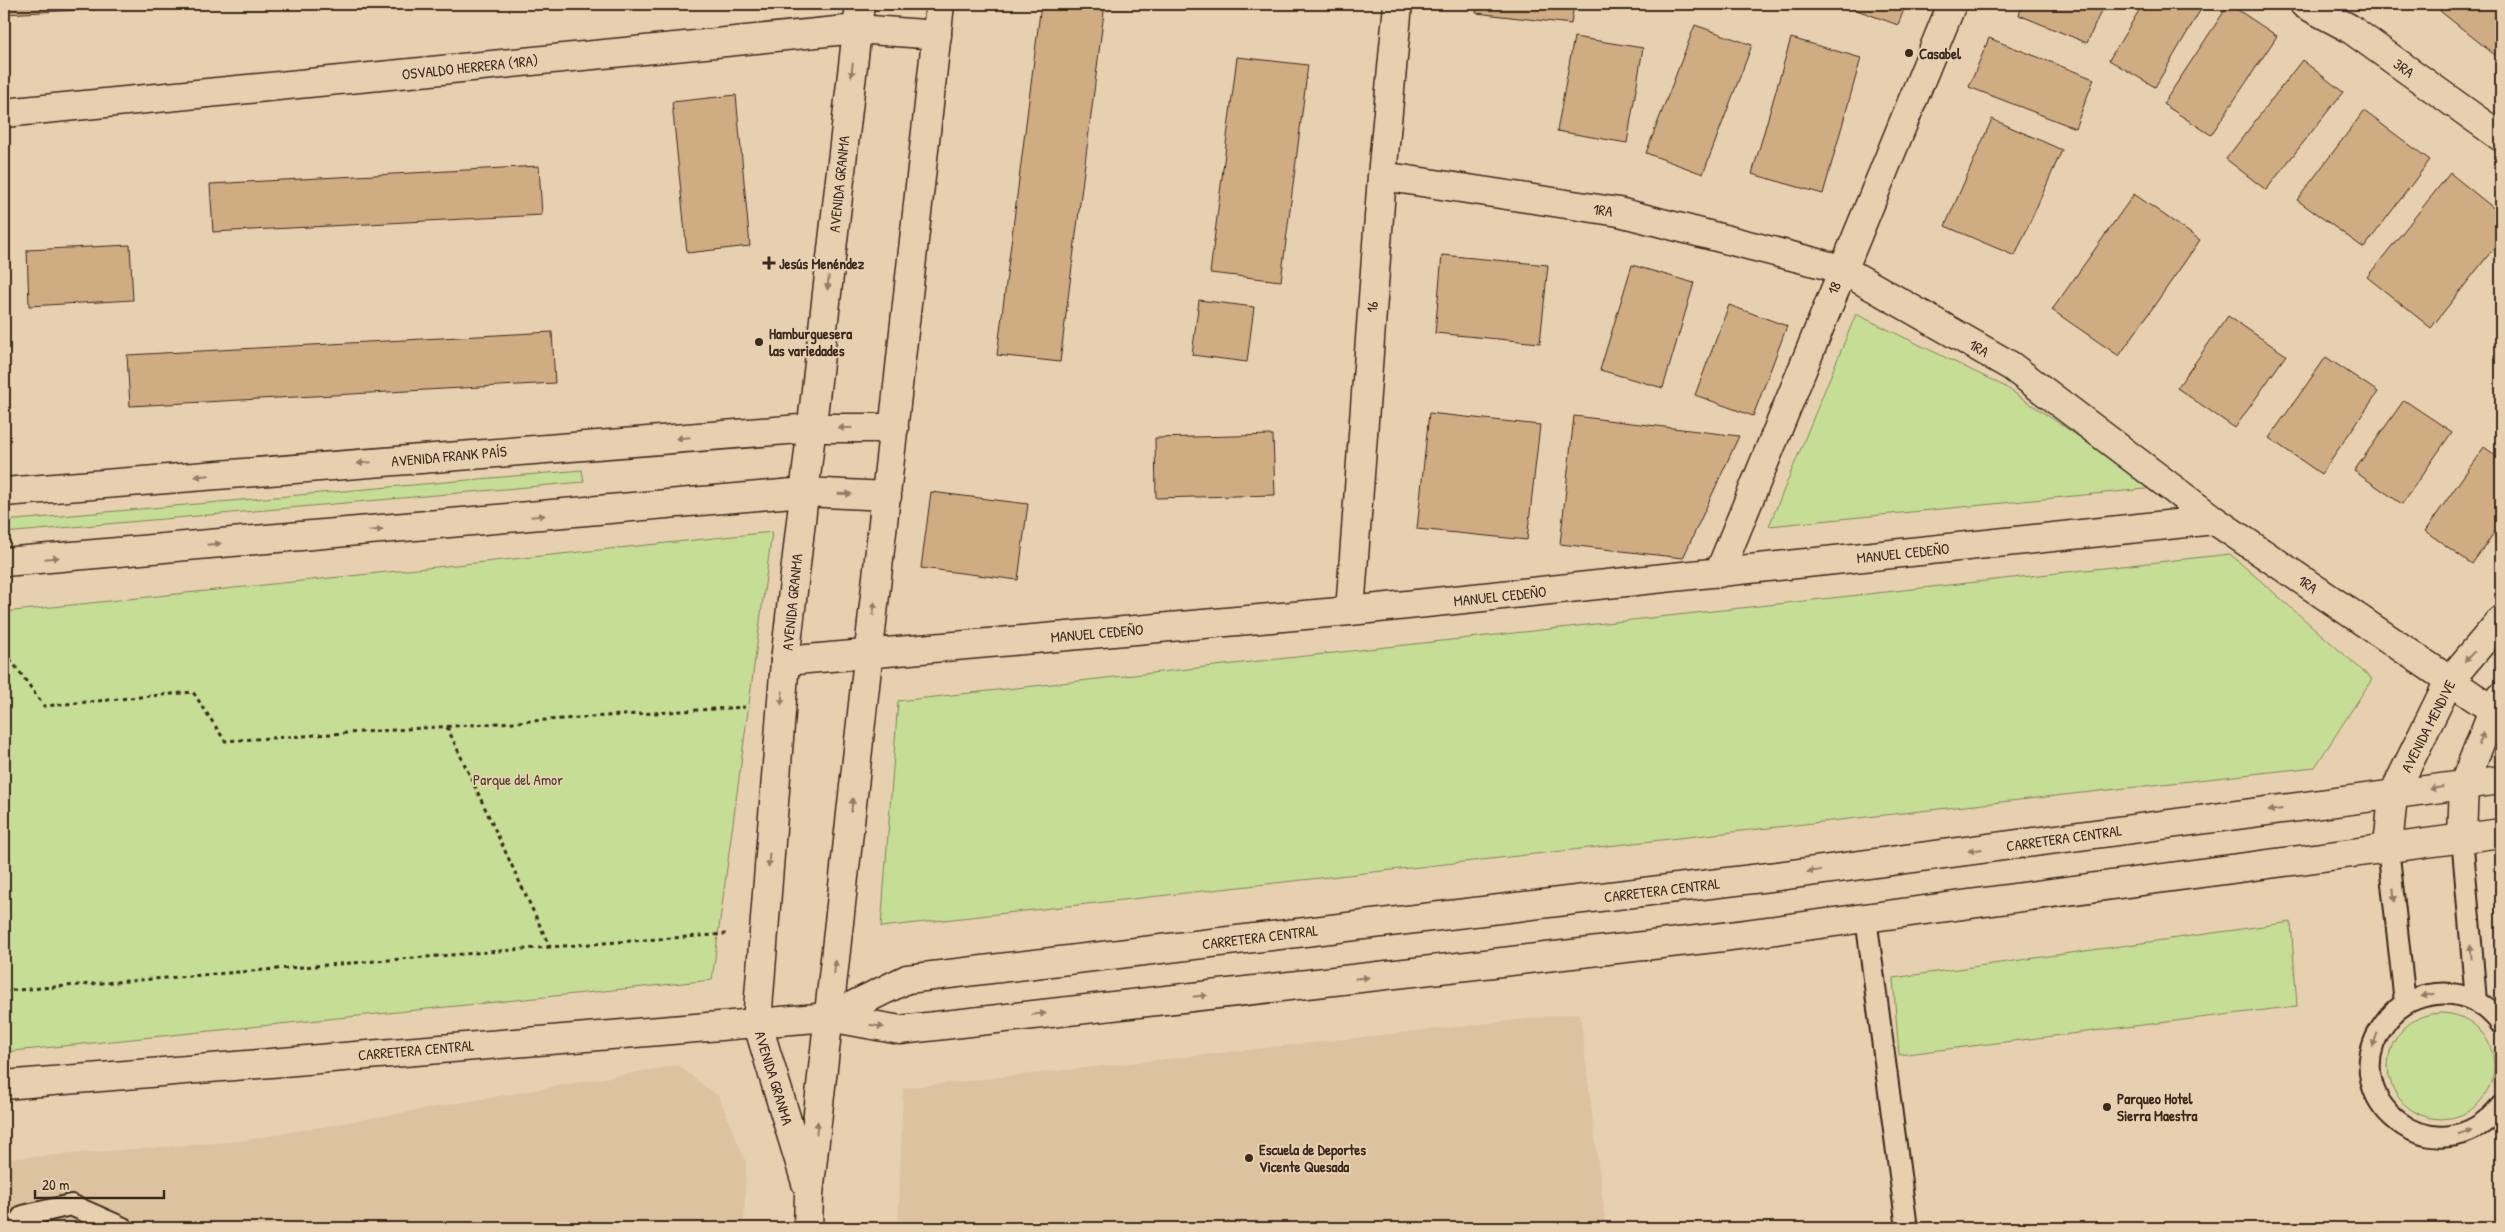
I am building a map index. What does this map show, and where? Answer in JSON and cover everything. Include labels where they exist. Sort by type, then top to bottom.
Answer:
[{"type":"main road","name":"AVENIDA GRANMA","points":[[808,1228],[829,1017],[940,4]]},
{"type":"main road","name":"16","points":[[1350,611],[1382,176],[1398,4]]},
{"type":"main road","name":"18","points":[[1719,573],[1952,4]]},
{"type":"main road","name":"3RA","points":[[2304,4],[2349,28],[2501,137]]},
{"type":"main road","name":"AVENIDA GRANMA","points":[[810,1194],[757,1022],[785,661],[858,17]]},
{"type":"main road","name":"OSVALDO HERRERA (1RA)","points":[[4,113],[858,17],[937,35]]},
{"type":"main road","name":"1RA","points":[[1382,176],[1619,212],[1842,269],[2011,366],[2214,520],[2448,682],[2498,706]]},
{"type":"main road","name":"AVENIDA FRANK PAÍS","points":[[4,492],[812,428],[894,428]]},
{"type":"main road","points":[[4,562],[804,492],[887,496]]},
{"type":"main road","name":"MANUEL CEDEÑO","points":[[785,661],[869,652],[1350,611],[2214,520]]},
{"type":"main road","name":"AVENIDA MENDIVE","points":[[2388,846],[2392,795],[2448,682],[2501,620]]},
{"type":"main road","points":[[2462,837],[2464,784],[2498,706]]},
{"type":"main road","name":"CARRETERA CENTRAL","points":[[829,1017],[907,979],[1768,877],[2501,780]]},
{"type":"main road","name":"CARRETERA CENTRAL","points":[[4,1085],[829,1017],[900,1030],[1723,937],[2388,846],[2501,833]]},
{"type":"lane","points":[[2462,837],[2476,1001]]},
{"type":"lane","points":[[2388,846],[2405,1003]]},
{"type":"lane","points":[[1866,918],[1907,1228]]},
{"type":"lane","points":[[2501,1024],[2496,1017],[2476,1001],[2445,993],[2427,994],[2405,1003],[2391,1014],[2377,1033],[2370,1055],[2371,1080],[2380,1103],[2397,1122],[2418,1134],[2443,1137],[2468,1132],[2489,1120],[2501,1106]]},
{"type":"lane","points":[[15,1228],[24,1216],[72,1205],[123,1228]]},
{"type":"path","points":[[4,656],[8,656],[44,706],[194,692],[226,741],[781,705]]},
{"type":"path","points":[[447,727],[550,947]]},
{"type":"path","points":[[4,991],[764,931]]},
{"type":"shaded area","name":"Escuela de Deportes Vicente Quesada","points":[[1580,1013],[1606,1228],[898,1228],[903,1088]]},
{"type":"shaded area","points":[[678,1065],[719,1097],[746,1163],[744,1228],[4,1228],[4,1159],[240,1141]]},
{"type":"green space","points":[[1856,314],[2004,386],[2155,488],[1769,526]]},
{"type":"green space","points":[[582,470],[584,482],[4,533],[4,521]]},
{"type":"green space","name":"Parque del Amor","points":[[772,532],[712,980],[4,1052],[4,612]]},
{"type":"green space","points":[[2230,554],[2372,679],[2315,767],[881,927],[898,701]]},
{"type":"green space","points":[[2291,922],[2297,1006],[1899,1055],[1893,978]]},
{"type":"green space","points":[[2441,1013],[2461,1017],[2478,1029],[2490,1046],[2494,1066],[2490,1086],[2478,1103],[2461,1115],[2441,1119],[2421,1115],[2404,1103],[2392,1086],[2388,1066],[2392,1046],[2404,1029],[2421,1017]]},
{"type":"building","points":[[4,4],[193,4],[4,14]]},
{"type":"building","points":[[1041,4],[1105,4],[1060,362],[997,355]]},
{"type":"building","points":[[1477,4],[1574,4],[1571,24],[1476,13]]},
{"type":"building","points":[[1840,4],[1906,4],[1898,25]]},
{"type":"building","points":[[2023,4],[2104,4],[2087,43],[2019,15]]},
{"type":"building","points":[[2143,4],[2204,4],[2155,87],[2109,60]]},
{"type":"building","points":[[2229,4],[2277,36],[2211,135],[2163,104]]},
{"type":"building","points":[[2446,4],[2501,4],[2500,59],[2440,11]]},
{"type":"building","points":[[1695,25],[1752,45],[1703,174],[1646,153]]},
{"type":"building","points":[[1574,37],[1643,48],[1627,143],[1557,131]]},
{"type":"building","points":[[1791,38],[1861,58],[1823,194],[1752,174]]},
{"type":"building","points":[[1989,38],[2094,79],[2075,128],[1969,87]]},
{"type":"building","points":[[1237,57],[1308,65],[1281,281],[1210,273]]},
{"type":"building","points":[[2302,60],[2343,92],[2266,190],[2226,159]]},
{"type":"building","points":[[736,95],[750,246],[687,253],[672,102]]},
{"type":"building","points":[[2364,111],[2430,160],[2364,248],[2297,200]]},
{"type":"building","points":[[1992,119],[2062,150],[2015,256],[1945,226]]},
{"type":"building","points":[[539,166],[542,215],[213,232],[210,184]]},
{"type":"building","points":[[2450,173],[2501,214],[2501,239],[2431,328],[2367,277]]},
{"type":"building","points":[[2134,194],[2200,240],[2119,356],[2052,310]]},
{"type":"building","points":[[130,245],[133,300],[29,306],[27,250]]},
{"type":"building","points":[[1442,255],[1548,265],[1540,343],[1435,333]]},
{"type":"building","points":[[1632,265],[1694,283],[1663,388],[1600,370]]},
{"type":"building","points":[[1199,300],[1254,307],[1247,362],[1192,355]]},
{"type":"building","points":[[1729,305],[1787,326],[1753,416],[1695,395]]},
{"type":"building","points":[[2228,316],[2286,355],[2235,428],[2177,388]]},
{"type":"building","points":[[552,332],[555,383],[130,406],[127,355]]},
{"type":"building","points":[[2326,357],[2378,392],[2321,474],[2269,438]]},
{"type":"building","points":[[2404,400],[2452,432],[2402,504],[2354,471]]},
{"type":"building","points":[[1429,413],[1540,425],[1527,540],[1417,529]]},
{"type":"building","points":[[1574,416],[1739,436],[1683,558],[1560,544]]},
{"type":"building","points":[[1273,435],[1275,495],[1156,498],[1155,438]]},
{"type":"building","points":[[2484,447],[2501,459],[2501,523],[2472,564],[2425,531]]},
{"type":"building","points":[[931,492],[1028,504],[1018,580],[921,568]]},
{"type":"building","points":[[2362,1225],[2362,1228],[2335,1228]]},
{"type":"place","name":"Casabel","points":[[1909,53]]},
{"type":"place","name":"Jesús Menéndez","points":[[769,263]]},
{"type":"place","name":"Hamburguesera las variedades","points":[[759,342]]},
{"type":"place","name":"Parqueo Hotel Sierra Maestra","points":[[2107,1107]]},
{"type":"place","name":"Escuela de Deportes Vicente Quesada","points":[[1249,1158]]}]
